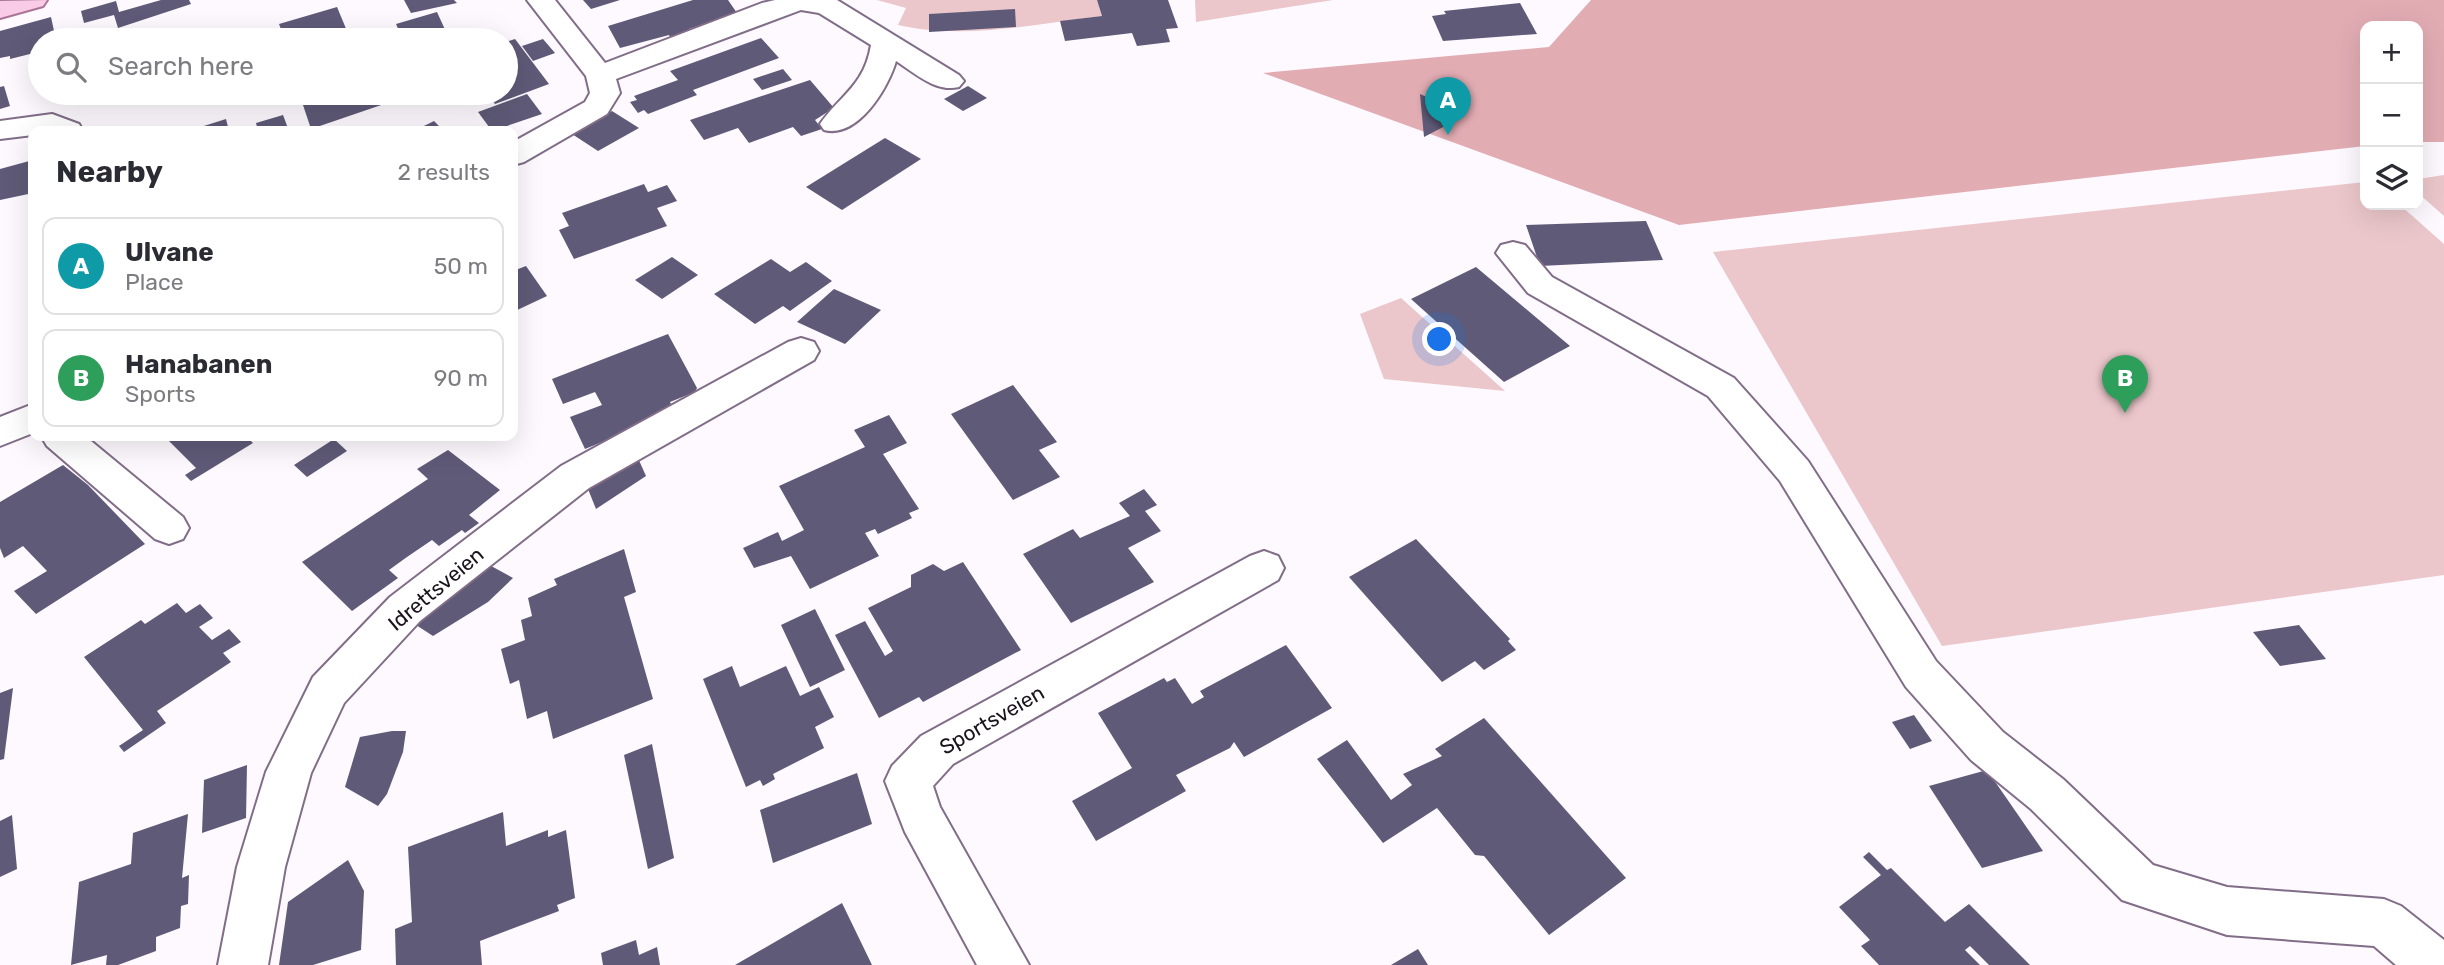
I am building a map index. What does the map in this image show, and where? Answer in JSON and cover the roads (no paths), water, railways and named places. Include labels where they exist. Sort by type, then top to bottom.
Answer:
[{"type":"main road","points":[[0,10],[33,0]]},
{"type":"street","points":[[518,152],[597,108],[605,93],[600,75],[541,0]]},
{"type":"street","points":[[848,0],[948,81]]},
{"type":"street","points":[[600,75],[772,9],[801,2],[827,6],[890,35]]},
{"type":"street","points":[[835,124],[860,103],[885,58],[890,35]]},
{"type":"street","points":[[30,126],[52,123],[58,126]]},
{"type":"street","points":[[0,130],[28,126]]},
{"type":"street","points":[[1513,253],[1540,285],[1721,387],[1794,471],[1921,674],[1987,746],[2047,794],[2139,884],[2228,911],[2384,923],[2435,965]]},
{"type":"street","name":"Idrettsveien","points":[[243,965],[261,867],[289,772],[328,690],[405,609],[575,477],[801,351]]},
{"type":"street","points":[[0,432],[28,420]]},
{"type":"street","points":[[66,441],[169,527]]},
{"type":"street","name":"Sportsveien","points":[[1004,965],[922,817],[908,781],[937,750],[1264,568]]},
{"type":"place","name":"Ulvane","points":[[1448,135]]},
{"type":"place","name":"Hanabanen","points":[[2125,413]]}]
